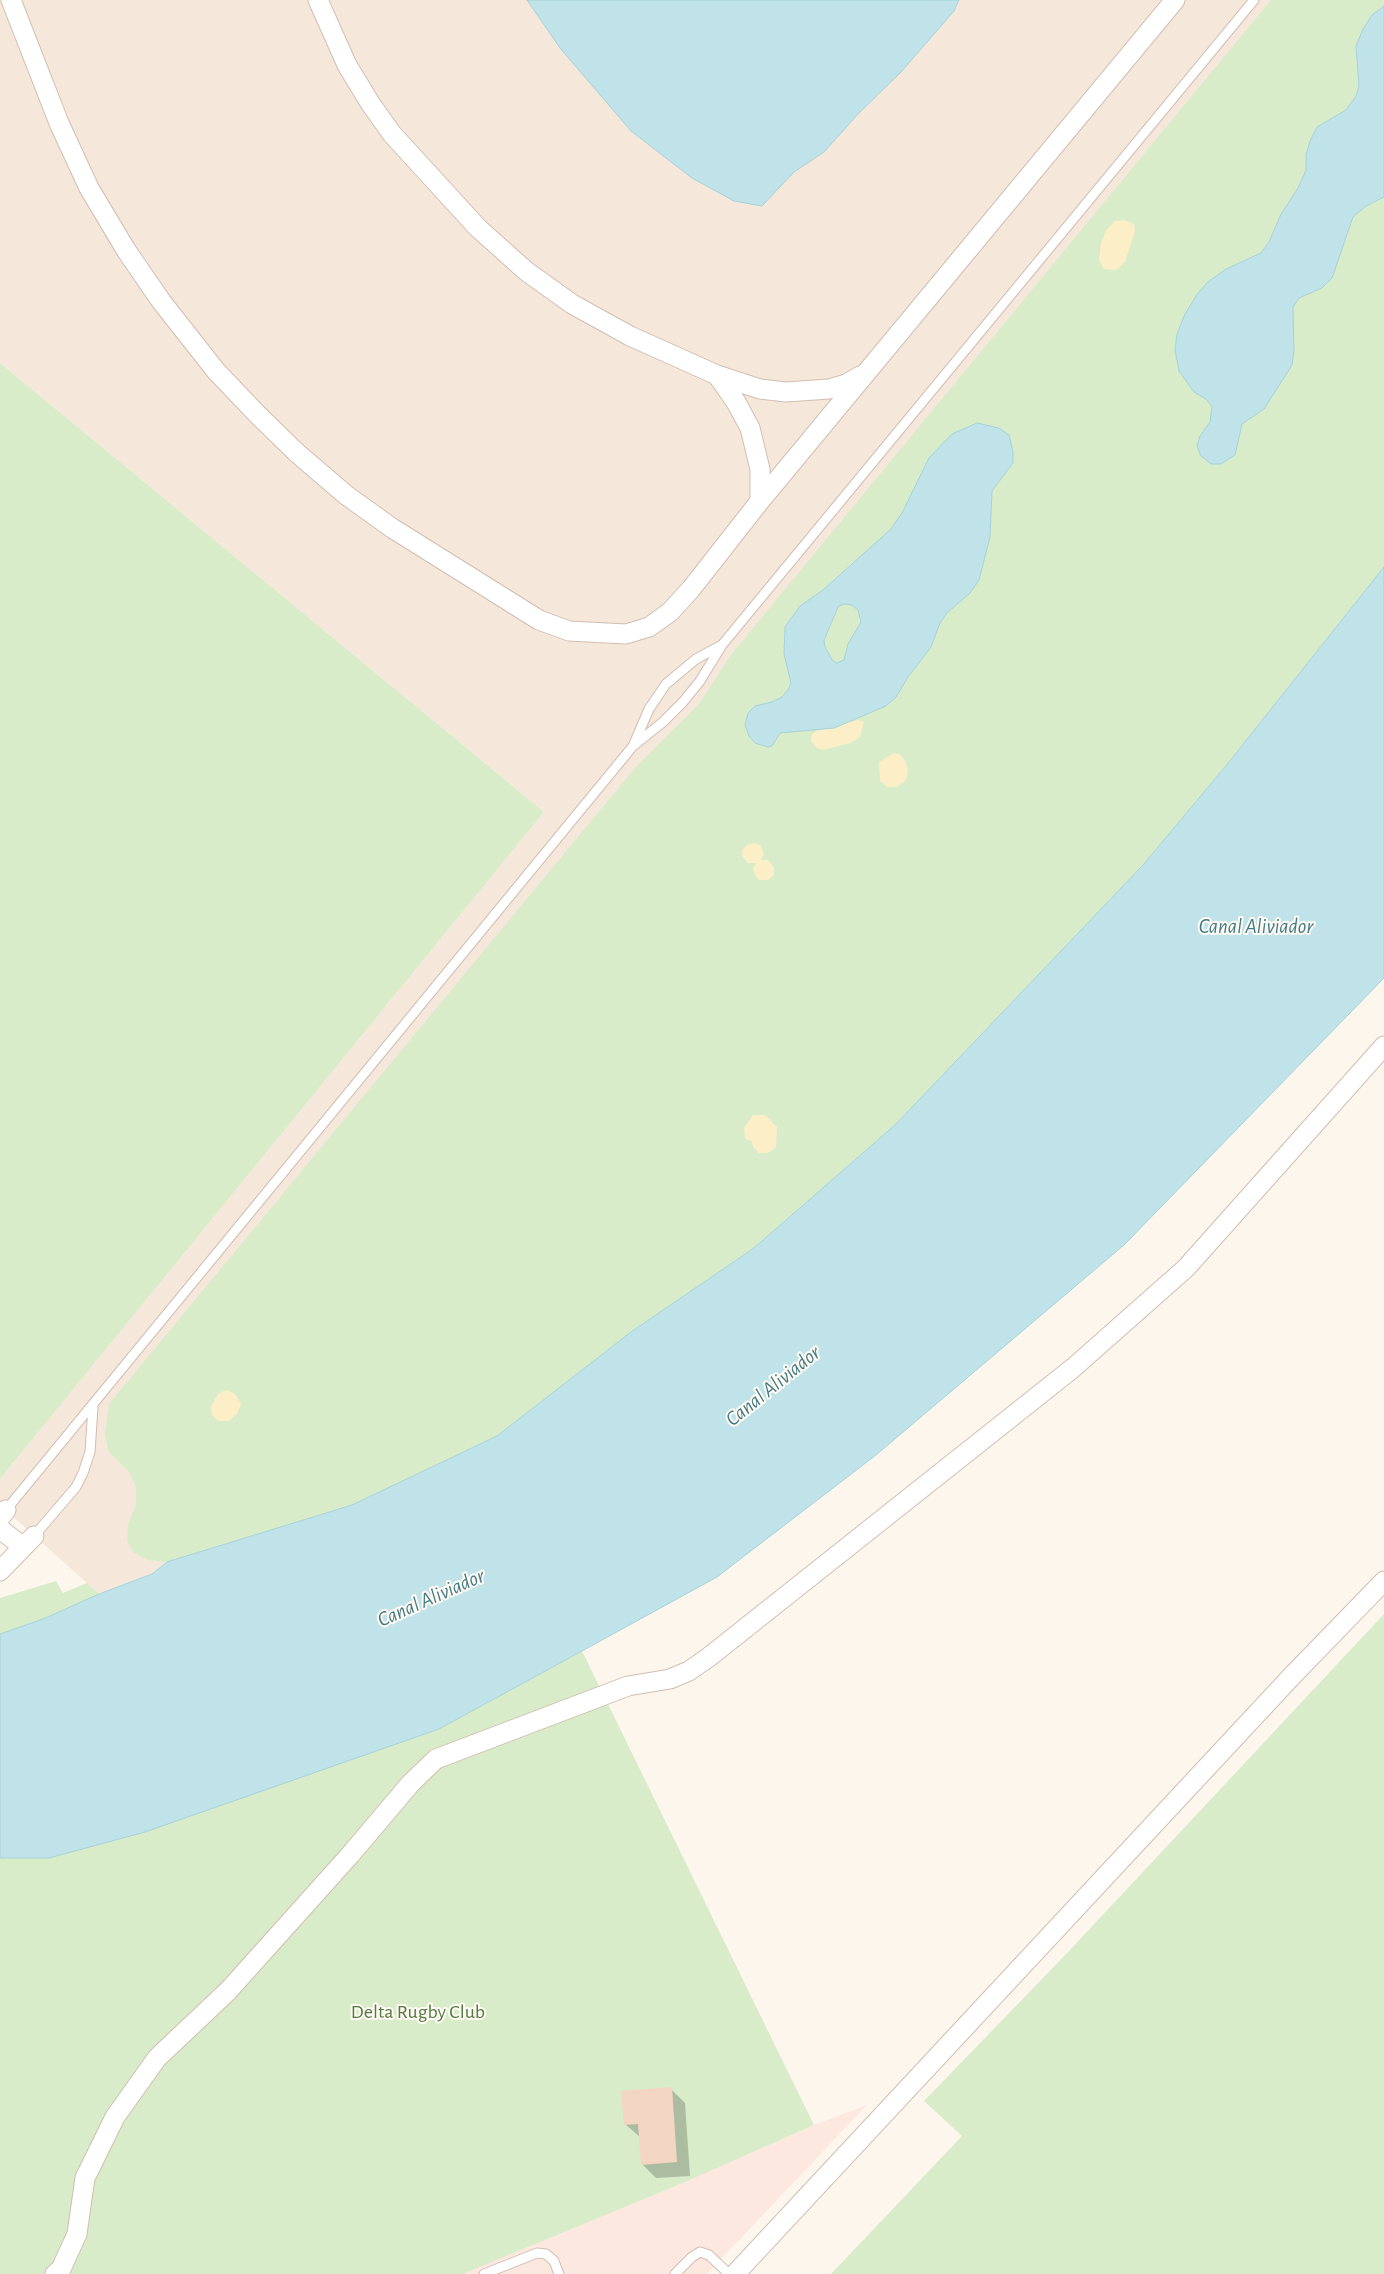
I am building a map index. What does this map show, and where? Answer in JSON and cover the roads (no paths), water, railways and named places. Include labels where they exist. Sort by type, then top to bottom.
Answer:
[{"type":"street","points":[[11,0],[59,123],[89,188],[126,250],[161,301],[216,371],[258,415],[318,471],[392,528],[539,620],[569,631],[626,634],[649,627],[670,612],[691,589],[760,502],[1176,0]]},
{"type":"street","points":[[318,0],[347,65],[375,111],[392,134],[432,180],[478,228],[526,271],[572,304],[630,336],[717,375],[760,389],[812,392],[846,384],[868,372]]},
{"type":"street","points":[[717,375],[736,402],[750,428],[760,469],[760,502]]},
{"type":"street","points":[[55,2274],[61,2269],[77,2234],[85,2178],[115,2117],[157,2058],[228,1991],[350,1855],[411,1783],[436,1759],[628,1686],[670,1679],[690,1671],[709,1657],[1073,1368],[1178,1274],[1384,1046]]},
{"type":"street","points":[[0,1529],[29,1541],[0,1571]]},
{"type":"street","points":[[735,2274],[1384,1581]]},
{"type":"lane","points":[[3,1514],[93,1407],[633,746],[664,722],[700,681],[722,645],[1254,0]]},
{"type":"lane","points":[[633,746],[649,709],[666,684],[696,659],[722,645]]},
{"type":"lane","points":[[29,1541],[76,1487],[83,1473],[90,1452],[93,1407]]},
{"type":"lane","points":[[675,2274],[692,2257],[700,2252],[709,2255],[729,2274]]},
{"type":"lane","points":[[484,2274],[537,2253],[546,2254],[554,2261],[559,2274]]},
{"type":"water","points":[[527,0],[959,0],[954,11],[901,72],[858,114],[824,152],[794,172],[762,206],[734,201],[692,178],[631,131],[560,48]]},
{"type":"water","points":[[1384,6],[1384,197],[1366,206],[1353,217],[1332,278],[1322,288],[1299,298],[1293,307],[1294,351],[1292,365],[1264,409],[1242,424],[1235,455],[1221,464],[1211,464],[1201,456],[1197,446],[1200,436],[1210,422],[1212,407],[1206,399],[1194,392],[1179,371],[1175,350],[1177,334],[1185,314],[1198,293],[1208,282],[1226,269],[1261,253],[1269,242],[1281,214],[1298,188],[1306,170],[1306,155],[1317,127],[1346,110],[1356,96],[1359,86],[1356,46],[1363,29],[1372,15]]},
{"type":"water","points":[[977,423],[999,428],[1009,435],[1013,452],[1013,463],[992,491],[990,537],[979,580],[970,593],[947,613],[940,623],[931,647],[908,677],[896,697],[886,706],[834,728],[780,733],[772,746],[768,747],[755,743],[749,736],[745,725],[748,713],[755,706],[772,702],[782,697],[791,683],[784,654],[785,627],[800,606],[823,590],[891,529],[902,513],[929,458],[952,434]],"holes":[[[843,604],[852,605],[858,610],[861,622],[848,644],[844,660],[837,663],[833,661],[825,647],[824,640],[838,607]]]},
{"type":"water","name":"Canal Aliviador","points":[[1384,567],[1384,978],[1124,1245],[876,1455],[717,1577],[439,1729],[145,1832],[49,1858],[0,1858],[0,1634],[43,1619],[99,1594],[152,1574],[167,1562],[352,1505],[497,1436],[631,1332],[754,1248],[895,1125],[1143,865],[1225,767]]},
{"type":"park label","name":"Delta Rugby Club","points":[[418,2012]]}]
